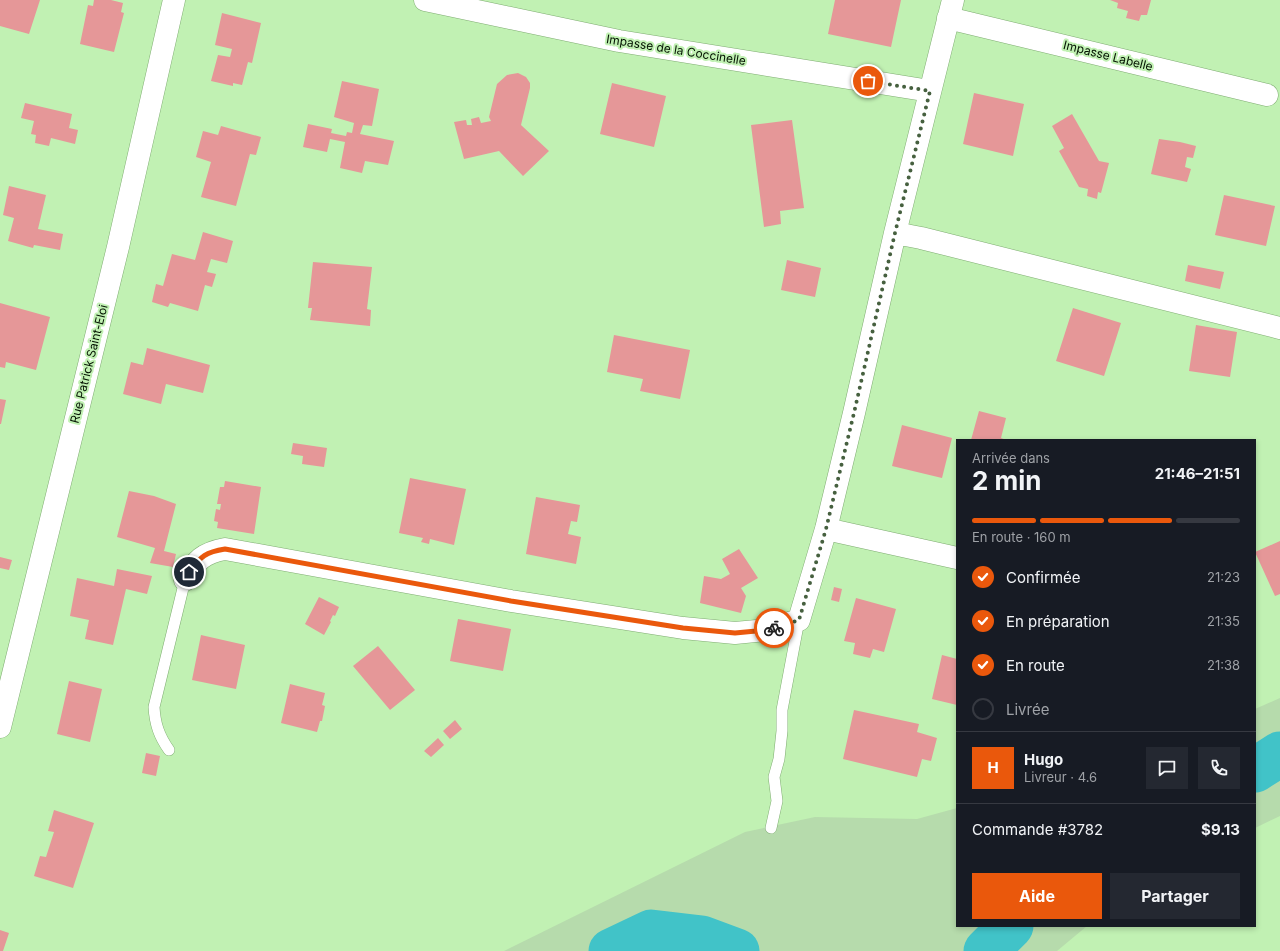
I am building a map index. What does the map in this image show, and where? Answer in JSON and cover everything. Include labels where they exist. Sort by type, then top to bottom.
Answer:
[{"type":"street","name":"Rue Patrick Saint-Eloi","points":[[0,727],[118,247],[174,0]]},
{"type":"street","name":"Impasse de la Coccinelle","points":[[425,0],[619,41],[930,91]]},
{"type":"street","points":[[185,580],[197,562],[210,551],[225,549],[511,601],[683,628],[735,633],[767,630],[799,620],[826,529],[895,233],[951,9]]},
{"type":"street","name":"Impasse Labelle","points":[[951,9],[1267,95]]},
{"type":"street","points":[[895,233],[921,238],[1280,328]]},
{"type":"street","points":[[826,529],[956,558]]},
{"type":"lane","points":[[169,750],[161,740],[155,723],[154,707],[185,580]]},
{"type":"lane","points":[[771,828],[777,801],[774,777],[779,760],[782,731],[782,710],[799,620]]},
{"type":"green space","points":[[1280,698],[1280,816],[1256,828],[1256,709]]},
{"type":"green space","points":[[956,808],[956,927],[1086,927],[1057,951],[504,951],[745,832],[815,817],[917,819]]},
{"type":"building","points":[[0,0],[40,0],[29,34],[0,26]]},
{"type":"building","points":[[94,0],[111,0],[123,3],[121,12],[124,13],[114,52],[80,44],[88,5],[93,6]]},
{"type":"building","points":[[835,0],[901,0],[891,47],[828,34]]},
{"type":"building","points":[[1110,0],[1151,0],[1147,15],[1141,15],[1139,21],[1126,18],[1128,11],[1117,8],[1118,3]]},
{"type":"building","points":[[222,13],[261,23],[252,63],[248,62],[242,85],[233,83],[233,86],[211,81],[218,55],[230,57],[232,49],[215,45]]},
{"type":"building","points":[[518,73],[526,77],[530,83],[521,125],[549,151],[523,176],[499,151],[464,159],[454,122],[466,120],[467,125],[472,125],[471,119],[479,117],[481,123],[491,121],[489,117],[497,84],[507,75]]},
{"type":"building","points":[[342,81],[379,89],[372,126],[363,125],[360,134],[394,141],[388,165],[365,161],[362,173],[340,168],[345,142],[330,139],[327,152],[303,147],[308,124],[332,129],[331,133],[346,136],[347,132],[352,133],[354,123],[334,117]]},
{"type":"building","points":[[612,83],[666,96],[654,147],[600,134]]},
{"type":"building","points":[[974,93],[1024,104],[1013,156],[963,144]]},
{"type":"building","points":[[25,103],[72,114],[69,128],[78,130],[75,144],[51,138],[49,146],[35,143],[36,135],[31,134],[34,121],[21,118]]},
{"type":"building","points":[[1072,114],[1099,161],[1109,163],[1101,193],[1098,192],[1097,199],[1087,196],[1088,189],[1079,187],[1059,151],[1064,148],[1052,126]]},
{"type":"building","points":[[792,120],[804,208],[780,211],[781,224],[764,227],[751,125]]},
{"type":"building","points":[[221,126],[261,137],[256,155],[250,154],[236,206],[201,197],[211,162],[196,157],[203,131],[218,135]]},
{"type":"building","points":[[1159,139],[1196,146],[1193,158],[1187,157],[1185,167],[1191,169],[1187,182],[1151,174]]},
{"type":"building","points":[[9,186],[46,195],[38,229],[63,234],[60,250],[34,245],[33,248],[8,241],[14,218],[3,215]]},
{"type":"building","points":[[1224,195],[1275,206],[1266,246],[1215,235]]},
{"type":"building","points":[[203,232],[233,241],[227,263],[211,259],[207,272],[216,274],[212,287],[205,285],[198,311],[170,303],[168,307],[152,302],[156,284],[163,286],[172,254],[195,260]]},
{"type":"building","points":[[787,260],[821,268],[815,297],[781,290]]},
{"type":"building","points":[[313,262],[372,267],[367,309],[371,310],[370,326],[310,320],[312,308],[308,308]]},
{"type":"building","points":[[1188,265],[1224,272],[1220,289],[1185,281]]},
{"type":"building","points":[[0,303],[50,317],[36,370],[6,362],[5,368],[0,367]]},
{"type":"building","points":[[1073,308],[1121,323],[1104,376],[1056,361]]},
{"type":"building","points":[[1196,325],[1237,332],[1230,377],[1189,371]]},
{"type":"building","points":[[614,335],[690,350],[680,399],[640,391],[643,379],[607,372]]},
{"type":"building","points":[[147,348],[210,365],[203,393],[166,384],[161,404],[123,394],[131,362],[143,365]]},
{"type":"building","points":[[0,399],[6,400],[1,424],[0,424]]},
{"type":"building","points":[[979,411],[1006,418],[1001,438],[1004,439],[971,439]]},
{"type":"building","points":[[902,425],[952,438],[942,478],[892,466]]},
{"type":"building","points":[[293,443],[327,448],[324,467],[302,464],[303,456],[291,454]]},
{"type":"building","points":[[410,478],[466,489],[454,545],[430,539],[429,544],[421,542],[423,538],[399,533]]},
{"type":"building","points":[[225,481],[261,487],[254,534],[217,528],[218,522],[214,521],[216,509],[220,510],[221,504],[217,504],[220,487],[224,487]]},
{"type":"building","points":[[129,491],[154,496],[176,504],[164,551],[176,554],[173,567],[150,563],[155,548],[117,537]]},
{"type":"building","points":[[536,497],[580,505],[577,522],[571,521],[568,534],[581,537],[576,564],[526,554]]},
{"type":"building","points":[[1280,541],[1280,594],[1275,596],[1256,552]]},
{"type":"building","points":[[739,549],[758,578],[741,588],[746,596],[741,613],[700,603],[704,576],[721,579],[730,574],[722,559]]},
{"type":"building","points":[[0,557],[12,560],[9,570],[0,568]]},
{"type":"building","points":[[117,569],[152,576],[147,594],[126,589],[113,645],[85,639],[89,620],[70,616],[77,578],[114,586]]},
{"type":"building","points":[[834,587],[842,589],[839,602],[831,600]]},
{"type":"building","points":[[319,597],[339,607],[335,616],[333,615],[324,635],[305,624]]},
{"type":"building","points":[[856,598],[896,609],[884,652],[873,649],[870,658],[853,654],[855,643],[844,641]]},
{"type":"building","points":[[458,619],[511,629],[503,671],[450,661]]},
{"type":"building","points":[[201,635],[245,645],[236,689],[192,680]]},
{"type":"building","points":[[378,646],[415,690],[390,710],[353,666]]},
{"type":"building","points":[[942,655],[956,659],[956,705],[932,699]]},
{"type":"building","points":[[69,681],[102,689],[90,742],[57,734]]},
{"type":"building","points":[[290,684],[325,693],[322,705],[325,706],[322,721],[320,721],[317,732],[281,723]]},
{"type":"building","points":[[854,710],[919,724],[917,732],[937,738],[931,761],[922,759],[917,777],[843,759]]},
{"type":"building","points":[[455,720],[462,729],[450,739],[443,731]]},
{"type":"building","points":[[438,738],[444,745],[431,757],[424,751]]},
{"type":"building","points":[[146,753],[160,756],[156,776],[142,773]]},
{"type":"building","points":[[54,810],[94,823],[73,888],[34,876],[40,856],[46,857],[54,832],[48,831]]},
{"type":"building","points":[[0,930],[9,933],[3,951],[0,951]]},
{"type":"waterway","points":[[1256,769],[1280,754]]},
{"type":"waterway","points":[[986,951],[1010,927]]},
{"type":"waterway","points":[[611,951],[651,932],[702,938],[737,951]]},
{"type":"way so far","points":[[774,628],[799,620],[826,529],[895,233],[930,91],[868,81]]},
{"type":"route","points":[[189,572],[197,562],[210,551],[225,549],[511,601],[683,628],[735,633],[774,628]]}]
